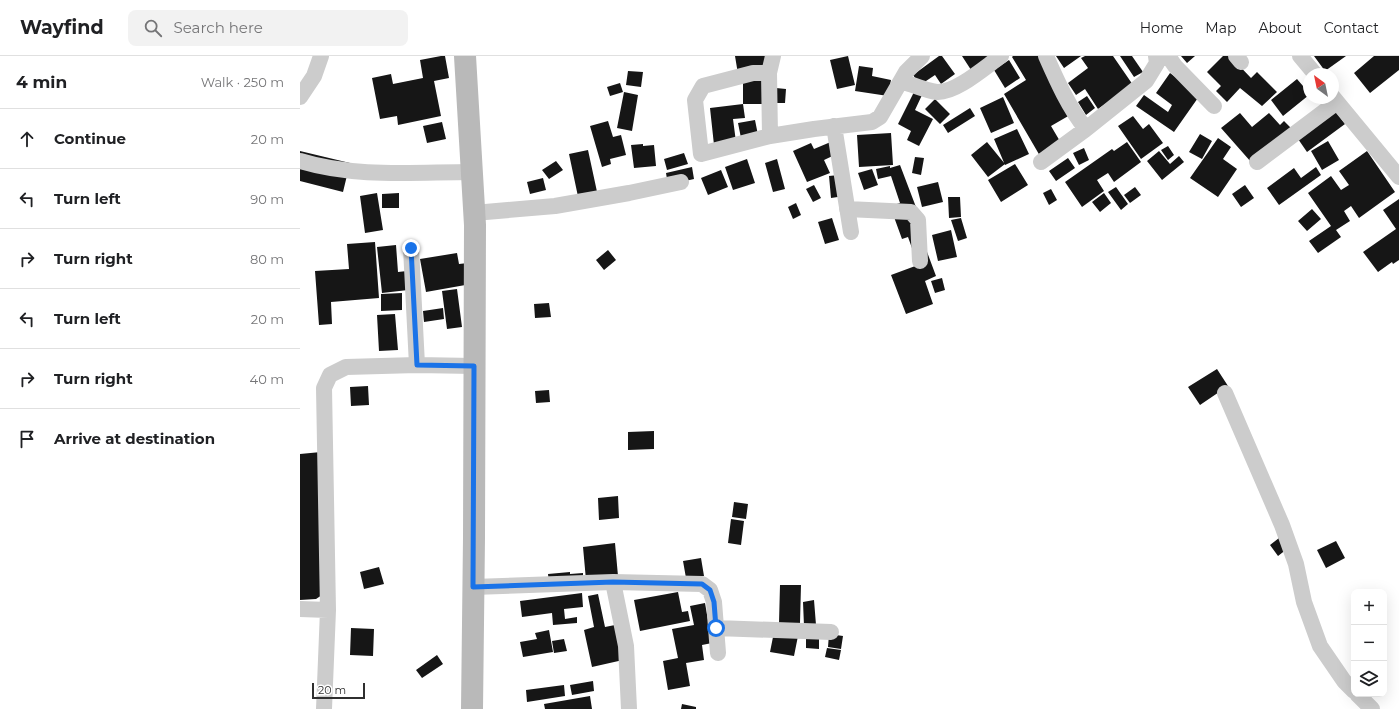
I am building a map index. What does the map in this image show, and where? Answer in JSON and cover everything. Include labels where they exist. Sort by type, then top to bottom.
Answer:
[{"type":"main road","points":[[465,56],[474,213],[472,709]]},
{"type":"street","points":[[300,98],[314,76],[321,56]]},
{"type":"street","points":[[770,136],[769,73],[773,56]]},
{"type":"street","points":[[769,73],[753,73],[702,86],[695,100],[701,154],[770,136],[834,126],[872,122],[880,117],[906,72],[922,56]]},
{"type":"street","points":[[901,81],[935,92],[947,91],[1001,56]]},
{"type":"street","points":[[1046,56],[1056,80],[1086,129]]},
{"type":"street","points":[[1041,162],[1086,129],[1146,81],[1157,63],[1156,56]]},
{"type":"street","points":[[1168,56],[1175,66],[1214,106]]},
{"type":"street","points":[[1300,56],[1310,68]]},
{"type":"street","points":[[1257,162],[1330,104]]},
{"type":"street","points":[[1338,104],[1399,177]]},
{"type":"street","points":[[834,126],[851,232]]},
{"type":"street","points":[[300,161],[362,172],[472,172]]},
{"type":"street","points":[[474,213],[555,206],[681,182]]},
{"type":"street","points":[[847,209],[911,212],[918,220],[920,261]]},
{"type":"street","points":[[411,248],[417,365]]},
{"type":"street","points":[[324,709],[328,610],[324,388],[330,375],[346,366],[474,366]]},
{"type":"street","points":[[1225,393],[1287,538],[1296,564],[1304,602],[1320,646],[1351,688]]},
{"type":"street","points":[[473,587],[613,582],[702,584],[710,590],[714,602],[718,653]]},
{"type":"street","points":[[613,582],[626,646],[629,709]]},
{"type":"street","points":[[300,609],[328,610]]},
{"type":"street","points":[[716,628],[831,632]]},
{"type":"street","points":[[1360,697],[1372,709]]},
{"type":"building","points":[[445,56],[449,78],[434,81],[441,116],[398,125],[397,116],[380,119],[372,78],[391,74],[393,84],[423,78],[420,60]]},
{"type":"building","points":[[735,56],[771,56],[767,69],[738,74]]},
{"type":"building","points":[[848,56],[855,85],[837,89],[830,60]]},
{"type":"building","points":[[939,56],[942,56],[955,74],[941,84],[935,75],[920,85],[913,75]]},
{"type":"building","points":[[962,56],[990,56],[973,73]]},
{"type":"building","points":[[1043,56],[1070,115],[1051,126],[1061,143],[1040,156],[1004,94],[1026,80],[1012,57]]},
{"type":"building","points":[[1056,56],[1081,56],[1064,68]]},
{"type":"building","points":[[1085,56],[1113,56],[1133,85],[1098,109],[1085,89],[1076,95],[1068,83],[1088,68],[1081,58]]},
{"type":"building","points":[[1120,56],[1132,56],[1143,72],[1134,77]]},
{"type":"building","points":[[1181,56],[1195,56],[1187,63]]},
{"type":"building","points":[[1223,56],[1230,56],[1251,78],[1257,72],[1277,92],[1262,106],[1240,88],[1227,102],[1216,91],[1221,86],[1207,72]]},
{"type":"building","points":[[1314,56],[1346,56],[1329,68],[1323,68]]},
{"type":"building","points":[[1374,56],[1399,56],[1399,70],[1370,93],[1354,73]]},
{"type":"building","points":[[1009,60],[1020,78],[1005,88],[994,70]]},
{"type":"building","points":[[859,66],[873,68],[872,76],[891,80],[888,96],[855,91]]},
{"type":"building","points":[[628,71],[643,72],[641,87],[626,85]]},
{"type":"building","points":[[1170,73],[1200,95],[1174,132],[1136,106],[1144,95],[1168,112],[1172,105],[1156,93]]},
{"type":"building","points":[[743,79],[763,79],[763,104],[743,104]]},
{"type":"building","points":[[1297,79],[1303,86],[1303,100],[1283,116],[1271,100]]},
{"type":"building","points":[[620,83],[623,92],[610,96],[607,87]]},
{"type":"building","points":[[776,88],[786,89],[785,103],[776,103]]},
{"type":"building","points":[[624,92],[638,95],[632,131],[617,128]]},
{"type":"building","points":[[914,92],[922,95],[915,110],[933,119],[919,146],[907,140],[911,131],[898,124]]},
{"type":"building","points":[[1087,96],[1095,108],[1086,115],[1078,102]]},
{"type":"building","points":[[1003,97],[1014,123],[991,133],[980,108]]},
{"type":"building","points":[[935,99],[950,114],[940,124],[925,109]]},
{"type":"building","points":[[743,104],[745,118],[733,119],[736,142],[714,145],[710,108]]},
{"type":"building","points":[[970,108],[975,116],[948,133],[943,125]]},
{"type":"building","points":[[1334,109],[1345,124],[1307,152],[1296,136]]},
{"type":"building","points":[[1240,113],[1252,127],[1269,113],[1280,125],[1284,121],[1291,128],[1251,162],[1221,128]]},
{"type":"building","points":[[1133,116],[1143,129],[1149,124],[1163,143],[1141,159],[1118,126]]},
{"type":"building","points":[[755,120],[758,135],[741,138],[738,123]]},
{"type":"building","points":[[608,121],[613,137],[621,135],[626,155],[610,159],[611,164],[602,167],[590,126]]},
{"type":"building","points":[[442,122],[446,139],[427,143],[423,126]]},
{"type":"building","points":[[1017,129],[1029,154],[1005,165],[994,139]]},
{"type":"building","points":[[891,133],[893,165],[859,167],[857,135]]},
{"type":"building","points":[[1200,134],[1212,141],[1202,159],[1189,152]]},
{"type":"building","points":[[1218,138],[1231,147],[1223,159],[1237,169],[1218,197],[1190,178]]},
{"type":"building","points":[[833,141],[839,153],[824,160],[830,173],[807,182],[793,151],[811,143],[814,149]]},
{"type":"building","points":[[1328,141],[1339,160],[1322,170],[1311,151]]},
{"type":"building","points":[[987,142],[1005,164],[988,177],[971,155]]},
{"type":"building","points":[[1127,142],[1141,162],[1114,182],[1108,173],[1097,180],[1104,191],[1082,207],[1065,182],[1112,149],[1114,151]]},
{"type":"building","points":[[643,144],[643,146],[654,145],[656,166],[634,168],[631,145]]},
{"type":"building","points":[[1168,146],[1174,155],[1168,160],[1161,150]]},
{"type":"building","points":[[1084,148],[1089,160],[1079,165],[1073,153]]},
{"type":"building","points":[[588,150],[599,201],[580,206],[569,154]]},
{"type":"building","points":[[300,151],[350,163],[343,192],[300,181]]},
{"type":"building","points":[[1159,151],[1170,164],[1179,156],[1184,162],[1162,180],[1147,161]]},
{"type":"building","points":[[1367,151],[1395,192],[1359,218],[1351,206],[1344,211],[1350,221],[1336,230],[1341,237],[1318,253],[1309,241],[1331,226],[1308,193],[1331,176],[1341,190],[1349,185],[1339,171]]},
{"type":"building","points":[[684,153],[688,164],[667,170],[664,159]]},
{"type":"building","points":[[915,157],[924,158],[921,175],[912,173]]},
{"type":"building","points":[[1068,158],[1075,168],[1056,181],[1049,171]]},
{"type":"building","points":[[747,159],[755,183],[733,190],[725,167]]},
{"type":"building","points":[[777,159],[785,189],[773,192],[765,163]]},
{"type":"building","points":[[556,161],[563,170],[549,179],[542,170]]},
{"type":"building","points":[[1015,164],[1028,185],[1001,202],[988,180]]},
{"type":"building","points":[[900,165],[919,215],[914,217],[936,276],[925,281],[933,304],[906,314],[891,275],[918,265],[908,237],[902,239],[890,206],[900,203],[891,176],[878,179],[876,169],[890,166],[890,168]]},
{"type":"building","points":[[692,167],[694,179],[668,185],[666,173]]},
{"type":"building","points":[[1316,167],[1321,175],[1279,205],[1267,188],[1294,168],[1301,178]]},
{"type":"building","points":[[872,169],[878,185],[864,190],[858,173]]},
{"type":"building","points":[[721,170],[728,187],[708,195],[701,178]]},
{"type":"building","points":[[848,174],[851,195],[831,198],[829,176]]},
{"type":"building","points":[[543,178],[546,190],[530,194],[527,182]]},
{"type":"building","points":[[938,182],[943,202],[922,207],[917,187]]},
{"type":"building","points":[[814,185],[821,198],[813,202],[806,189]]},
{"type":"building","points":[[1245,185],[1254,198],[1241,207],[1232,194]]},
{"type":"building","points":[[1116,187],[1128,204],[1121,210],[1108,192]]},
{"type":"building","points":[[1135,187],[1141,195],[1130,203],[1124,195]]},
{"type":"building","points":[[1051,189],[1057,200],[1049,205],[1043,193]]},
{"type":"building","points":[[377,193],[383,230],[365,233],[360,196]]},
{"type":"building","points":[[399,193],[399,208],[382,208],[382,194]]},
{"type":"building","points":[[1104,193],[1111,203],[1100,212],[1092,202]]},
{"type":"building","points":[[948,197],[960,197],[961,217],[949,218]]},
{"type":"building","points":[[1399,199],[1399,260],[1393,264],[1392,262],[1378,272],[1363,252],[1396,229],[1383,210]]},
{"type":"building","points":[[796,203],[801,215],[793,219],[788,207]]},
{"type":"building","points":[[1312,209],[1321,219],[1307,231],[1298,221]]},
{"type":"building","points":[[832,218],[839,240],[825,244],[818,222]]},
{"type":"building","points":[[961,218],[967,238],[958,241],[951,220]]},
{"type":"building","points":[[951,230],[957,257],[938,261],[932,235]]},
{"type":"building","points":[[375,242],[379,298],[331,302],[332,324],[319,325],[315,271],[349,269],[347,244]]},
{"type":"building","points":[[396,245],[398,272],[407,271],[408,290],[382,293],[377,247]]},
{"type":"building","points":[[608,250],[616,260],[604,270],[596,260]]},
{"type":"building","points":[[457,253],[459,264],[468,263],[471,284],[426,292],[420,259]]},
{"type":"building","points":[[942,278],[945,290],[935,293],[931,281]]},
{"type":"building","points":[[457,289],[462,327],[447,329],[442,291]]},
{"type":"building","points":[[402,293],[402,310],[381,311],[381,294]]},
{"type":"building","points":[[549,303],[551,317],[535,318],[534,304]]},
{"type":"building","points":[[443,308],[444,319],[424,322],[423,311]]},
{"type":"building","points":[[395,314],[398,350],[379,351],[377,315]]},
{"type":"building","points":[[1217,369],[1228,386],[1200,405],[1188,387]]},
{"type":"building","points":[[368,386],[369,405],[351,406],[350,387]]},
{"type":"building","points":[[549,390],[550,402],[536,403],[535,391]]},
{"type":"building","points":[[654,431],[654,449],[628,450],[628,432]]},
{"type":"building","points":[[321,452],[325,593],[316,599],[300,600],[300,454]]},
{"type":"building","points":[[618,496],[619,518],[599,520],[598,498]]},
{"type":"building","points":[[734,502],[748,504],[746,519],[732,517]]},
{"type":"building","points":[[731,519],[744,521],[741,545],[728,543]]},
{"type":"building","points":[[1279,538],[1287,549],[1278,556],[1270,545]]},
{"type":"building","points":[[1336,541],[1345,558],[1326,568],[1317,550]]},
{"type":"building","points":[[615,543],[618,576],[586,580],[583,547]]},
{"type":"building","points":[[701,558],[704,576],[686,578],[683,561]]},
{"type":"building","points":[[379,567],[384,584],[364,589],[360,572]]},
{"type":"building","points":[[570,572],[570,574],[583,573],[583,580],[549,583],[548,574]]},
{"type":"building","points":[[780,585],[801,585],[800,623],[779,623]]},
{"type":"building","points":[[678,592],[682,612],[688,611],[690,621],[640,631],[634,600]]},
{"type":"building","points":[[582,593],[583,607],[564,609],[565,619],[577,617],[577,623],[553,625],[552,613],[522,617],[520,601]]},
{"type":"building","points":[[598,594],[605,627],[615,625],[623,660],[592,667],[584,630],[594,627],[588,596]]},
{"type":"building","points":[[814,600],[816,625],[804,626],[803,602]]},
{"type":"building","points":[[705,603],[712,643],[702,645],[704,660],[686,663],[690,686],[668,690],[663,661],[678,658],[672,629],[694,625],[690,606]]},
{"type":"building","points":[[351,628],[374,629],[373,656],[350,655]]},
{"type":"building","points":[[549,630],[553,652],[523,657],[520,642],[537,639],[535,633]]},
{"type":"building","points":[[774,632],[798,636],[794,656],[770,652]]},
{"type":"building","points":[[829,634],[843,636],[841,649],[828,647]]},
{"type":"building","points":[[806,638],[819,638],[819,649],[806,648]]},
{"type":"building","points":[[564,639],[567,651],[554,653],[552,641]]},
{"type":"building","points":[[827,648],[841,650],[839,660],[825,657]]},
{"type":"building","points":[[437,655],[443,664],[422,678],[416,670]]},
{"type":"building","points":[[593,681],[594,691],[572,695],[570,685]]},
{"type":"building","points":[[564,685],[565,696],[527,702],[526,690]]},
{"type":"building","points":[[590,696],[592,709],[545,709],[544,704]]},
{"type":"building","points":[[682,704],[696,707],[696,709],[681,709]]},
{"type":"route","points":[[411,248],[417,365],[474,366],[473,587],[613,582],[702,584],[710,590],[714,602],[716,628]]}]
